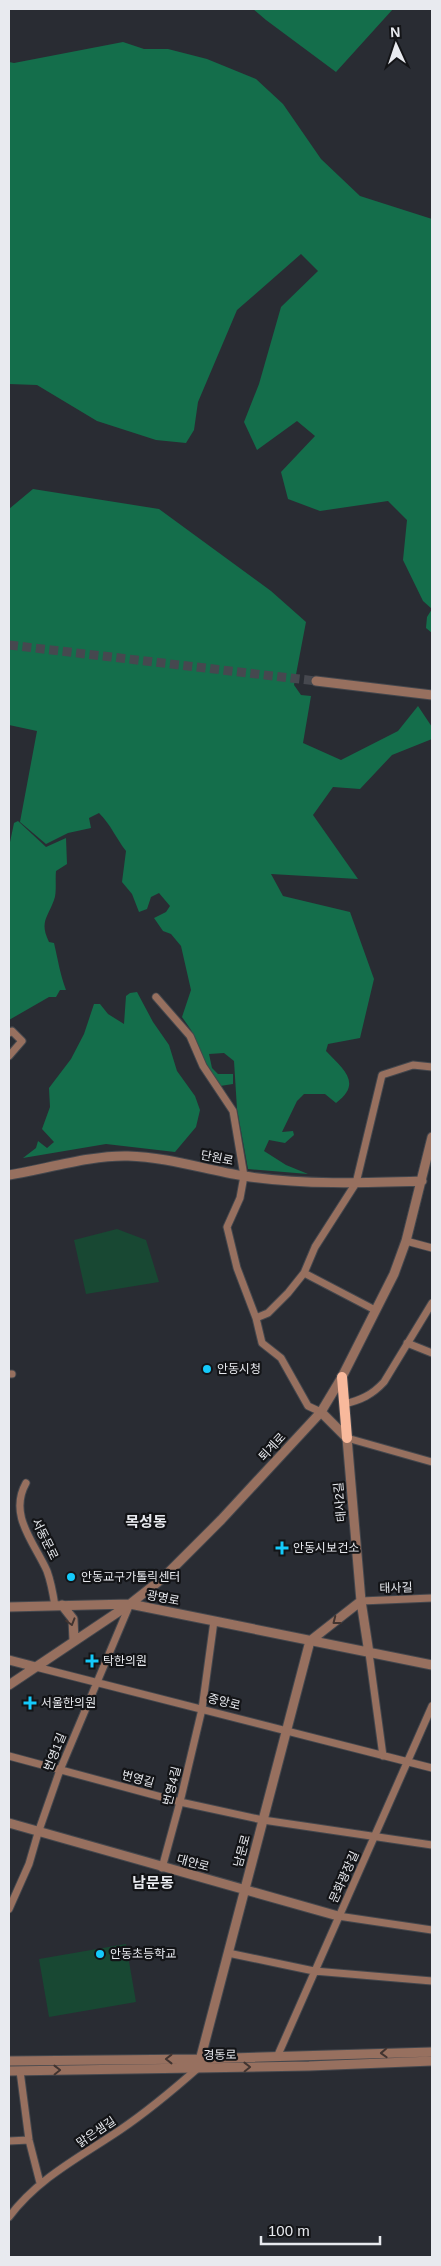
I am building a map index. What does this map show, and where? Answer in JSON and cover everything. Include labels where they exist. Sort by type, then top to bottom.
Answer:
[{"type":"main road","points":[[342,1377],[347,1438]]},
{"type":"street","points":[[316,681],[432,695]]},
{"type":"street","points":[[156,997],[190,1036],[203,1066],[233,1111],[244,1176],[240,1198],[227,1226],[237,1268],[256,1318],[262,1343],[282,1358],[308,1406],[321,1412],[347,1438],[432,1462]]},
{"type":"street","points":[[9,1033],[12,1031],[22,1041],[9,1056]]},
{"type":"street","points":[[256,1318],[268,1313],[304,1274],[315,1247],[356,1183],[382,1075],[413,1065],[432,1068]]},
{"type":"street","name":"퇴계로","points":[[9,1685],[130,1604],[163,1578],[321,1412],[342,1377],[394,1274],[406,1241],[432,1137]]},
{"type":"street","name":"단원로","points":[[9,1175],[99,1158],[128,1156],[158,1159],[244,1176],[301,1182],[422,1181]]},
{"type":"street","points":[[406,1241],[432,1248]]},
{"type":"street","points":[[304,1274],[375,1310]]},
{"type":"street","points":[[344,1404],[374,1393],[384,1382],[432,1303]]},
{"type":"street","points":[[407,1343],[432,1353]]},
{"type":"street","name":"태사2길","points":[[347,1438],[362,1601],[369,1652]]},
{"type":"street","name":"서동문로","points":[[26,1483],[20,1495],[21,1519],[49,1577],[59,1605]]},
{"type":"street","name":"태사길","points":[[362,1601],[432,1598]]},
{"type":"street","points":[[310,1641],[362,1601]]},
{"type":"street","name":"광명로","points":[[9,1607],[130,1604],[310,1641]]},
{"type":"street","name":"번영1길","points":[[9,1909],[29,1864],[60,1770],[130,1604]]},
{"type":"street","points":[[59,1605],[72,1619],[74,1641]]},
{"type":"street","points":[[202,1709],[214,1622]]},
{"type":"street","points":[[310,1641],[432,1665]]},
{"type":"street","name":"남문로","points":[[199,2064],[310,1641]]},
{"type":"street","points":[[369,1652],[383,1756]]},
{"type":"street","name":"중앙로","points":[[9,1660],[432,1768]]},
{"type":"street","name":"문화광장길","points":[[277,2057],[432,1706]]},
{"type":"street","name":"번영4길","points":[[162,1868],[202,1709]]},
{"type":"street","name":"번영길","points":[[9,1756],[180,1802],[263,1820],[432,1845]]},
{"type":"street","name":"대안로","points":[[9,1823],[38,1833],[338,1916],[432,1930]]},
{"type":"street","points":[[228,1953],[314,1971],[432,1981]]},
{"type":"street","name":"경동로","points":[[9,2061],[199,2064],[277,2057],[432,2052]]},
{"type":"street","name":"경동로","points":[[9,2071],[199,2064],[432,2061]]},
{"type":"street","name":"맑은샘길","points":[[9,2217],[23,2199],[40,2183],[157,2103],[199,2064]]},
{"type":"street","points":[[20,2071],[30,2140],[40,2183]]},
{"type":"street","points":[[9,2141],[30,2140]]},
{"type":"green space","points":[[253,9],[393,9],[336,72]]},
{"type":"green space","points":[[123,42],[144,49],[168,49],[207,59],[256,79],[283,104],[321,159],[360,196],[432,219],[432,609],[423,601],[403,560],[407,520],[388,501],[320,511],[288,499],[281,472],[315,436],[297,421],[257,450],[244,422],[259,384],[281,307],[318,271],[301,254],[237,310],[198,402],[194,430],[186,443],[156,440],[97,421],[37,385],[9,384],[9,62],[14,63]]},
{"type":"green space","points":[[33,489],[159,509],[271,591],[306,622],[294,685],[301,695],[311,696],[303,743],[341,760],[398,731],[418,706],[432,727],[432,739],[392,755],[360,789],[333,787],[313,815],[358,879],[271,874],[283,896],[350,912],[374,979],[360,1038],[328,1044],[326,1051],[348,1076],[348,1089],[344,1096],[336,1103],[325,1094],[304,1094],[297,1101],[282,1132],[293,1131],[294,1135],[285,1143],[269,1140],[264,1151],[286,1165],[308,1174],[248,1169],[237,1109],[234,1061],[224,1053],[209,1054],[212,1068],[218,1074],[233,1074],[233,1084],[220,1086],[205,1066],[191,1030],[182,1017],[191,990],[181,946],[171,934],[163,931],[154,918],[166,912],[170,906],[159,893],[151,897],[147,909],[139,912],[132,894],[122,882],[126,851],[99,813],[89,818],[91,828],[68,833],[46,844],[20,822],[37,731],[9,725],[9,509]]},
{"type":"green space","points":[[432,609],[432,633],[426,628],[427,617]]},
{"type":"green space","points":[[18,821],[46,847],[66,838],[67,864],[56,871],[55,897],[46,920],[45,929],[49,942],[54,943],[66,990],[60,990],[56,997],[49,997],[9,1020],[9,847],[14,823]]},
{"type":"green space","points":[[137,992],[153,1022],[169,1045],[177,1071],[195,1096],[200,1110],[196,1127],[175,1152],[106,1144],[23,1158],[36,1148],[38,1141],[47,1148],[54,1142],[42,1129],[50,1107],[49,1088],[71,1059],[84,1034],[94,1004],[100,1004],[108,1014],[124,1024],[126,996]]},
{"type":"green space","points":[[117,1229],[146,1240],[159,1282],[86,1294],[74,1240]]},
{"type":"green space","points":[[126,1944],[136,2002],[49,2017],[39,1959]]},
{"type":"tunnel","points":[[9,645],[316,681]]},
{"type":"place","name":"안동시청","points":[[207,1369]]},
{"type":"place","name":"안동시보건소","points":[[282,1548]]},
{"type":"place","name":"안동교구가톨릭센터","points":[[71,1577]]},
{"type":"place","name":"탁한의원","points":[[92,1661]]},
{"type":"place","name":"서울한의원","points":[[30,1703]]},
{"type":"place","name":"안동초등학교","points":[[100,1954]]},
{"type":"district","name":"목성동","points":[[146,1522]]},
{"type":"district","name":"남문동","points":[[153,1883]]}]
